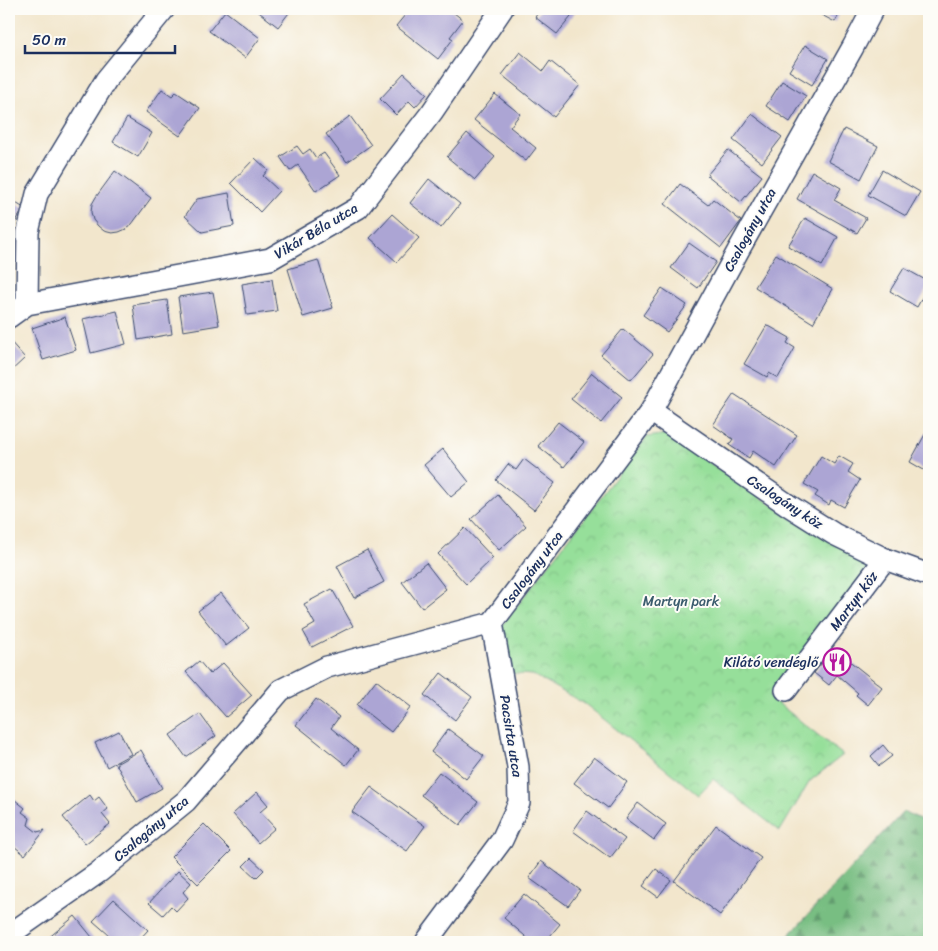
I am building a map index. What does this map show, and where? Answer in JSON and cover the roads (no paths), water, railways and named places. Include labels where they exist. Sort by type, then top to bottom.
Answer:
[{"type":"street","points":[[27,304],[28,232],[37,194],[106,80],[164,9]]},
{"type":"street","name":"Vikár Béla utca","points":[[9,317],[27,304],[270,259],[358,208],[432,112],[502,9]]},
{"type":"street","name":"Csalogány utca","points":[[9,935],[99,872],[186,801],[281,690],[327,667],[492,623],[651,411],[873,9]]},
{"type":"street","name":"Csalogány köz","points":[[651,411],[788,505],[834,534],[885,559],[929,575]]},
{"type":"street","name":"Martyn köz","points":[[786,690],[885,559]]},
{"type":"street","name":"Pacsirta utca","points":[[426,942],[502,840],[518,803],[518,767],[492,623]]},
{"type":"place","name":"Kilátó vendéglő","points":[[837,662]]},
{"type":"park label","name":"Martyn park","points":[[681,601]]}]
